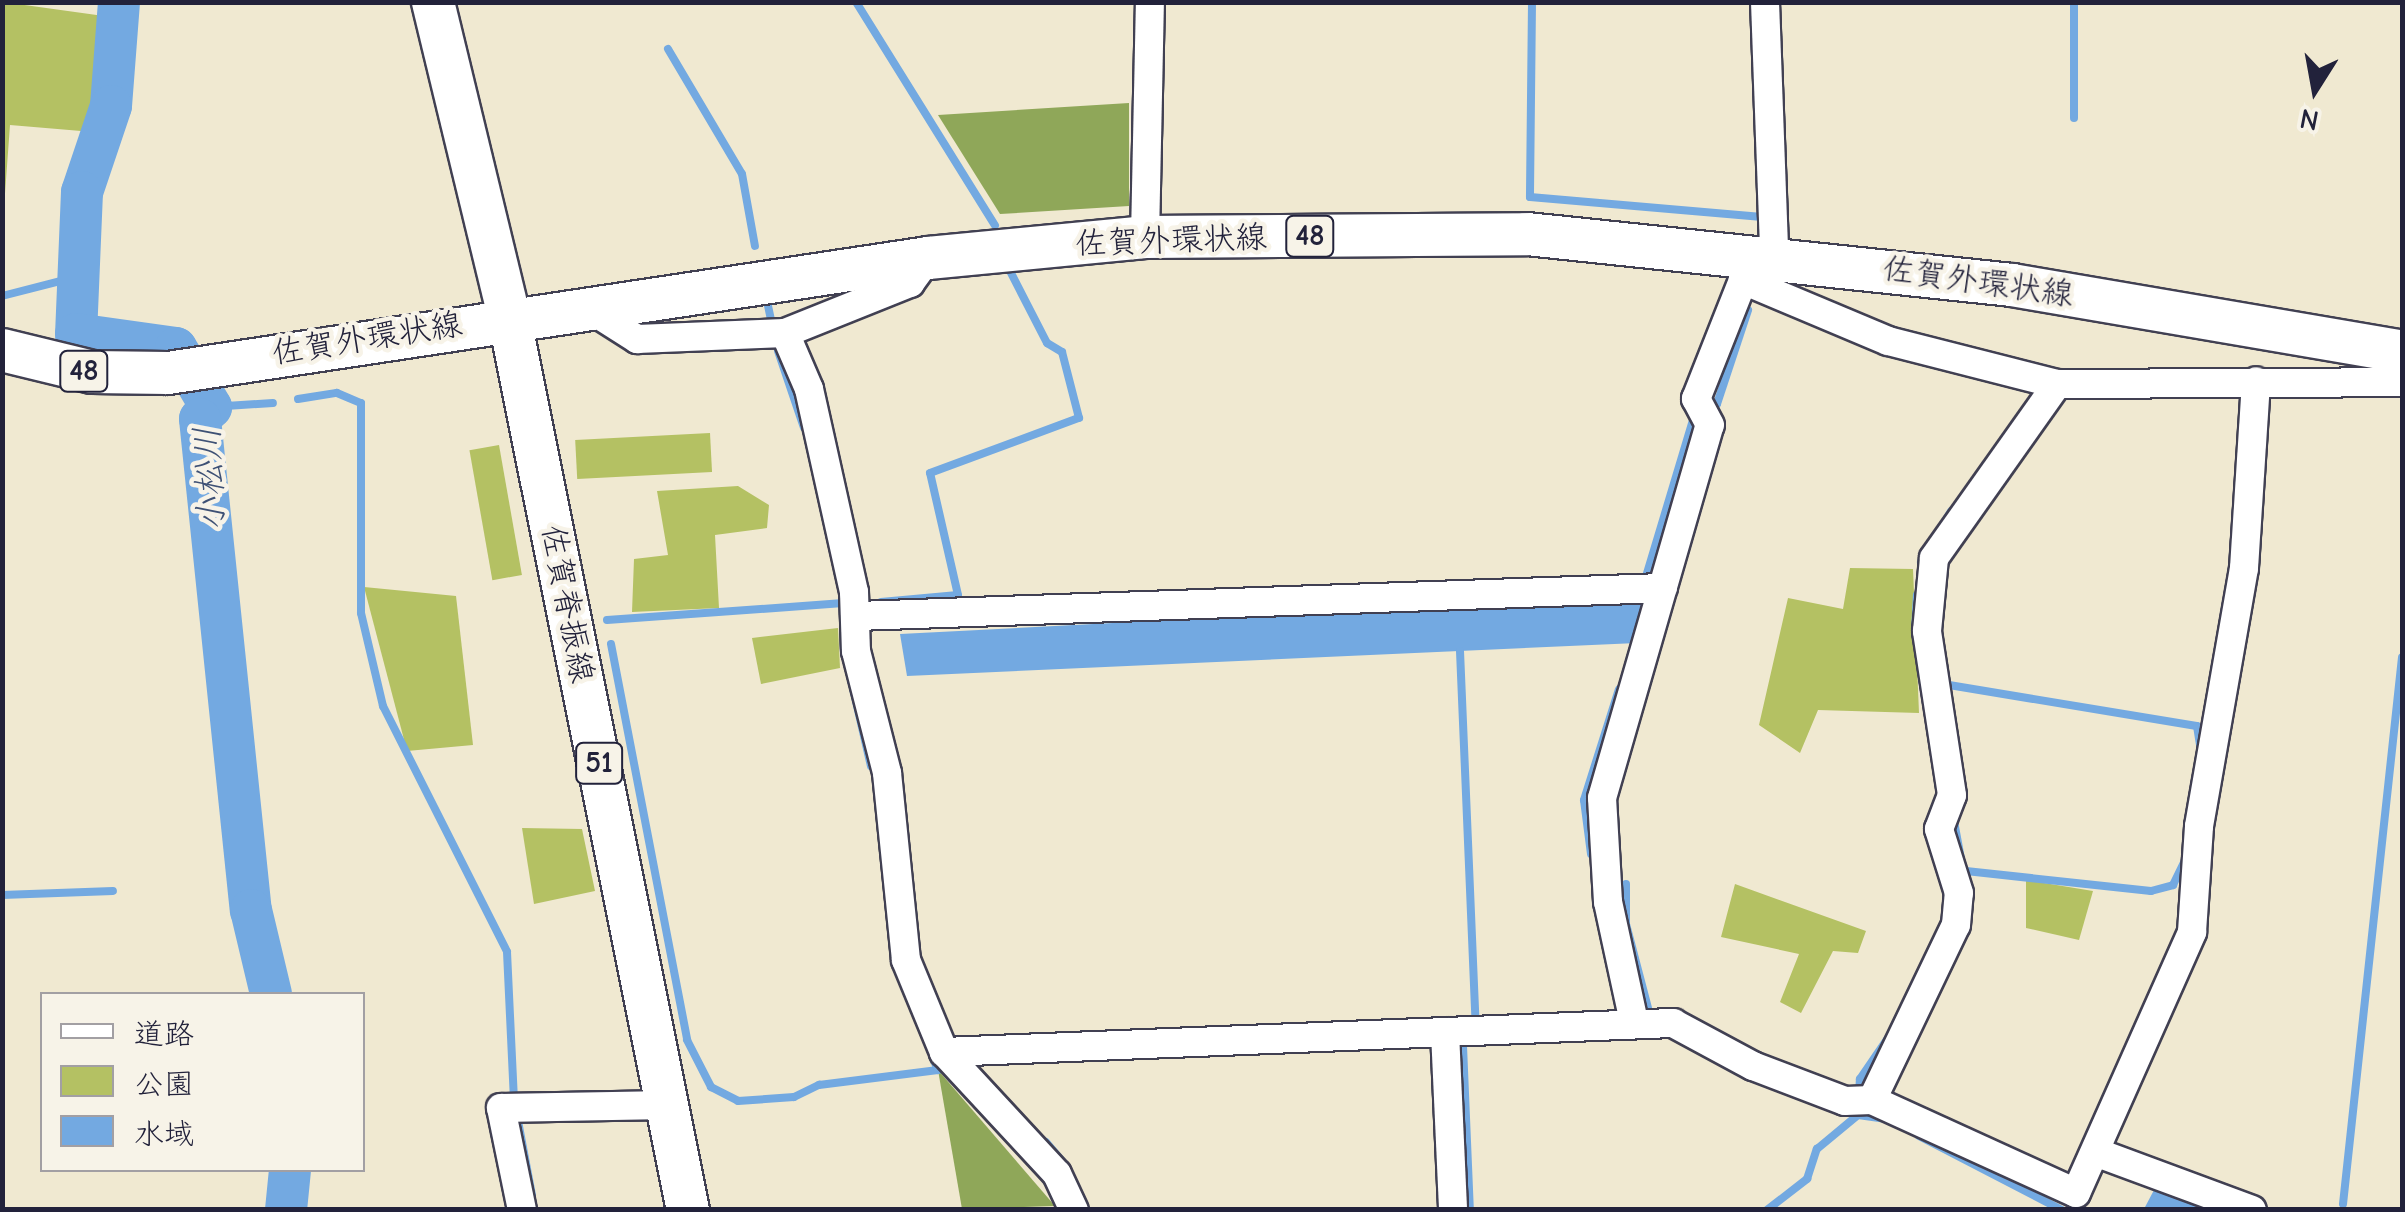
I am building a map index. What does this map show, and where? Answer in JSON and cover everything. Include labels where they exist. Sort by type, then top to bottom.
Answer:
[{"type":"main road","name":"佐賀脊振線","points":[[433,2],[509,316],[688,1210]]},
{"type":"main road","name":"佐賀外環状線","points":[[2,350],[92,372],[168,373],[509,316],[928,258],[1144,237],[1527,234],[1754,261],[2402,352]]},
{"type":"street","points":[[1144,237],[1150,2]]},
{"type":"street","points":[[1634,1022],[1608,902],[1602,798],[1710,426],[1696,399],[1754,261],[1765,2]]},
{"type":"street","points":[[585,306],[637,339],[785,333],[910,283],[928,258]]},
{"type":"street","points":[[1754,261],[1888,341],[2057,384],[2402,382]]},
{"type":"street","points":[[785,333],[809,389],[857,616],[856,651],[887,774],[906,960],[944,1052],[1057,1174],[1074,1210]]},
{"type":"street","points":[[944,1052],[1673,1022],[2076,1193],[2098,1153],[2192,932],[2198,826],[2244,568],[2256,382]]},
{"type":"street","points":[[1858,1101],[1929,997],[1956,884],[1939,829],[1948,802],[1928,632],[1934,558],[2057,384]]},
{"type":"street","points":[[857,616],[1633,582],[1663,588]]},
{"type":"street","points":[[1445,1032],[1453,1210]]},
{"type":"street","points":[[522,1210],[501,1108],[668,1105]]},
{"type":"street","points":[[2098,1153],[2252,1210]]},
{"type":"green space","points":[[3,2],[111,17],[93,132],[10,125],[3,221]]},
{"type":"green space","points":[[1129,103],[1129,206],[1000,214],[938,115]]},
{"type":"green space","points":[[710,433],[712,472],[577,479],[575,440]]},
{"type":"green space","points":[[499,445],[522,575],[492,580],[469,450]]},
{"type":"green space","points":[[738,486],[769,505],[767,528],[715,535],[719,608],[632,612],[634,559],[668,555],[657,491]]},
{"type":"green space","points":[[1850,568],[1913,569],[1919,713],[1818,710],[1800,753],[1759,725],[1788,598],[1843,609]]},
{"type":"green space","points":[[364,587],[456,596],[473,745],[407,751]]},
{"type":"green space","points":[[838,628],[840,668],[761,684],[752,638]]},
{"type":"green space","points":[[522,828],[582,829],[595,891],[534,904]]},
{"type":"green space","points":[[2026,880],[2093,891],[2079,940],[2026,928]]},
{"type":"green space","points":[[1735,884],[1866,931],[1858,953],[1833,951],[1801,1013],[1780,1002],[1799,954],[1721,937]]},
{"type":"green space","points":[[938,1070],[1055,1206],[962,1209]]},
{"type":"water","points":[[1634,596],[1647,608],[1637,643],[907,676],[900,634]]},
{"type":"water","points":[[2154,1190],[2205,1209],[2144,1209]]},
{"type":"waterway","name":"小松川","points":[[119,2],[111,106],[82,192],[76,334],[176,348],[211,407],[200,419],[251,910],[271,992]]},
{"type":"waterway","points":[[856,2],[995,225]]},
{"type":"waterway","points":[[1532,2],[1530,197],[1762,217]]},
{"type":"waterway","points":[[2074,2],[2074,118]]},
{"type":"waterway","points":[[668,49],[742,174],[755,246]]},
{"type":"waterway","points":[[881,602],[958,595],[930,473],[1079,418],[1062,352],[1047,343],[1010,271]]},
{"type":"waterway","points":[[2,296],[76,277]]},
{"type":"waterway","points":[[767,301],[772,324]]},
{"type":"waterway","points":[[1645,580],[1694,417],[1717,404],[1748,310]]},
{"type":"waterway","points":[[778,351],[804,428]]},
{"type":"waterway","points":[[298,399],[337,393],[361,403],[361,613],[383,706],[507,952],[514,1100]]},
{"type":"waterway","points":[[211,407],[273,403]]},
{"type":"waterway","points":[[1921,562],[1951,511]]},
{"type":"waterway","points":[[1915,631],[1917,595]]},
{"type":"waterway","points":[[607,620],[843,603]]},
{"type":"waterway","points":[[611,644],[687,1040],[711,1087],[738,1101],[794,1097],[819,1085],[938,1070],[932,1056]]},
{"type":"waterway","points":[[1460,651],[1475,1015]]},
{"type":"waterway","points":[[2343,1204],[2402,657]]},
{"type":"waterway","points":[[846,658],[871,766]]},
{"type":"waterway","points":[[1949,685],[2197,726],[2201,751]]},
{"type":"waterway","points":[[1591,854],[1584,800],[1619,689]]},
{"type":"waterway","points":[[1953,816],[1964,875]]},
{"type":"waterway","points":[[1966,871],[2151,891],[2173,885],[2186,858]]},
{"type":"waterway","points":[[1626,884],[1626,924],[1648,1008]]},
{"type":"waterway","points":[[2,895],[113,891]]},
{"type":"waterway","points":[[1767,1210],[1807,1179],[1817,1149],[1858,1115],[1860,1079],[1890,1035]]},
{"type":"waterway","points":[[1463,1046],[1470,1210]]},
{"type":"waterway","points":[[1858,1115],[1885,1119]]},
{"type":"waterway","points":[[518,1121],[532,1195]]},
{"type":"waterway","points":[[1919,1136],[2062,1210]]},
{"type":"waterway","points":[[1046,1142],[1066,1166]]},
{"type":"waterway","name":"小松川","points":[[286,1210],[290,1172]]}]
